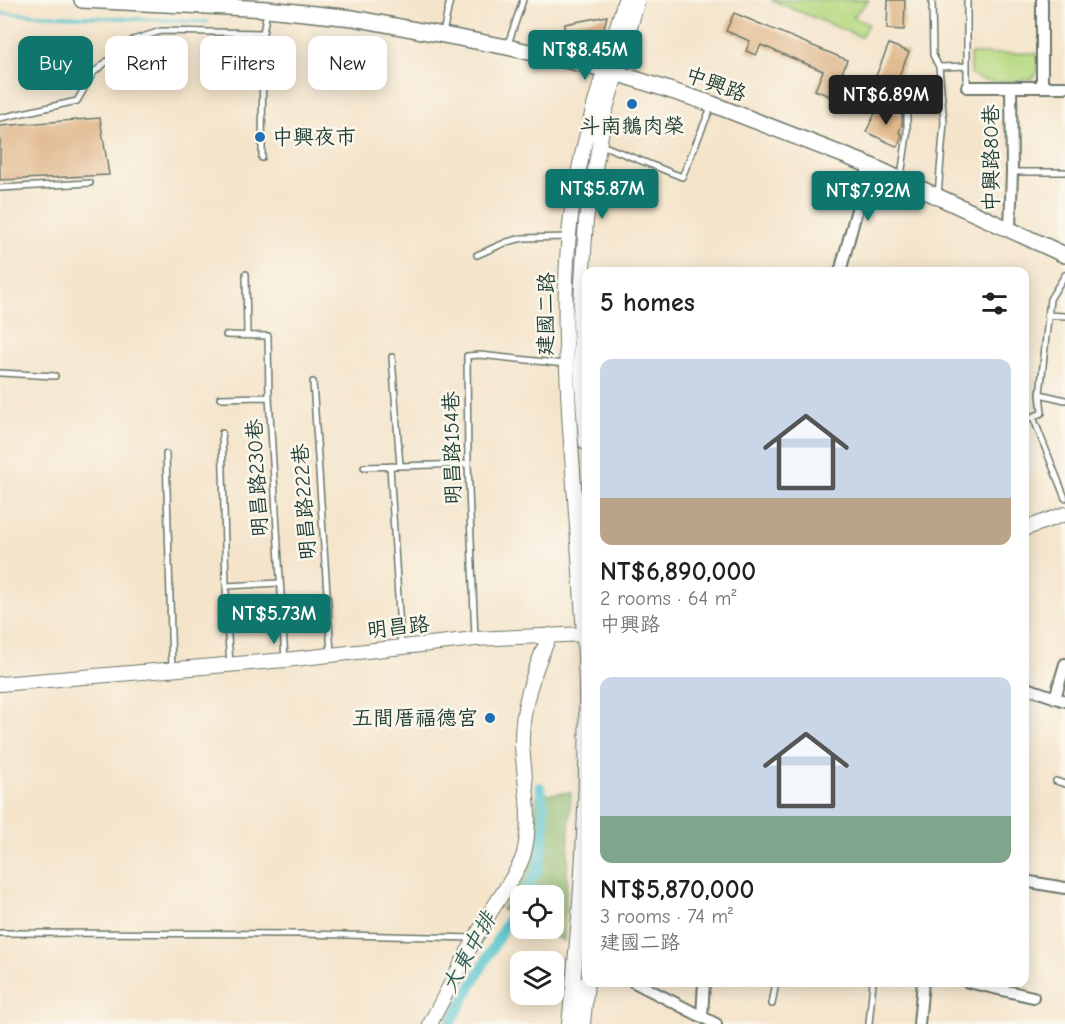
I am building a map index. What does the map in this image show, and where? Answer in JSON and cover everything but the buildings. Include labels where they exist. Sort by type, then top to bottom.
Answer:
[{"type":"main road","name":"中興路","points":[[82,0],[267,9],[353,18],[507,47],[610,71],[712,104],[869,165],[1065,255]]},
{"type":"street","name":"建國二路","points":[[583,267],[586,220],[610,71],[625,0]]},
{"type":"street","name":"建國二路","points":[[582,394],[580,371],[565,312],[571,217],[583,150],[610,71],[638,0]]},
{"type":"street","points":[[1042,0],[1042,87]]},
{"type":"street","points":[[967,87],[1065,87]]},
{"type":"street","name":"中興路80巷","points":[[1010,229],[1011,87]]},
{"type":"street","points":[[841,267],[869,165]]},
{"type":"street","name":"建國二路","points":[[582,283],[580,315],[582,476]]},
{"type":"street","points":[[1029,528],[1065,514]]},
{"type":"street","name":"明昌路","points":[[0,684],[285,660],[475,639],[582,634]]},
{"type":"street","points":[[430,1024],[476,938],[524,856],[528,834],[522,742],[525,712],[537,662],[550,635]]},
{"type":"street","points":[[1029,689],[1060,699],[1065,664]]},
{"type":"street","points":[[1029,882],[1065,888]]},
{"type":"street","name":"建國二路","points":[[569,1024],[581,958],[582,928]]},
{"type":"street","points":[[583,1024],[587,987]]},
{"type":"street","points":[[644,987],[717,1024]]},
{"type":"street","points":[[702,1017],[704,987]]},
{"type":"street","points":[[919,1024],[923,987]]},
{"type":"street","points":[[990,987],[1033,997]]},
{"type":"lane","points":[[443,34],[450,0]]},
{"type":"lane","points":[[507,47],[523,0]]},
{"type":"lane","points":[[932,0],[933,55],[939,67],[944,122],[938,195]]},
{"type":"lane","points":[[967,0],[967,87]]},
{"type":"lane","points":[[262,158],[263,33],[267,9]]},
{"type":"lane","points":[[0,118],[77,101],[93,73],[133,40],[160,30],[263,33]]},
{"type":"lane","points":[[939,67],[968,66]]},
{"type":"lane","points":[[598,144],[682,177],[712,104]]},
{"type":"lane","points":[[901,178],[907,106]]},
{"type":"lane","points":[[1012,172],[1065,172]]},
{"type":"lane","points":[[0,188],[90,183]]},
{"type":"lane","points":[[477,255],[507,242],[524,238],[570,237]]},
{"type":"lane","points":[[246,274],[248,335]]},
{"type":"lane","points":[[1029,418],[1042,413],[1040,394],[1047,315],[1050,299],[1065,275]]},
{"type":"lane","points":[[1047,315],[1065,316]]},
{"type":"lane","name":"明昌路230巷","points":[[226,335],[268,336],[269,397],[285,660]]},
{"type":"lane","name":"明昌路154巷","points":[[475,639],[468,464],[467,356],[480,355],[580,371]]},
{"type":"lane","points":[[392,357],[400,466]]},
{"type":"lane","points":[[0,373],[55,376]]},
{"type":"lane","name":"明昌路222巷","points":[[313,382],[331,655]]},
{"type":"lane","points":[[1040,394],[1065,400]]},
{"type":"lane","points":[[220,398],[269,397]]},
{"type":"lane","points":[[1033,417],[1065,498]]},
{"type":"lane","points":[[222,433],[230,663]]},
{"type":"lane","points":[[166,454],[172,669]]},
{"type":"lane","points":[[364,467],[468,464]]},
{"type":"lane","points":[[390,466],[402,648]]},
{"type":"lane","points":[[227,586],[279,583]]},
{"type":"lane","points":[[1056,781],[1065,783]]},
{"type":"lane","points":[[0,933],[476,938]]},
{"type":"lane","points":[[772,1004],[775,987]]},
{"type":"lane","points":[[869,1024],[873,987]]},
{"type":"green space","points":[[771,0],[869,0],[853,17],[868,24],[861,37]]},
{"type":"green space","points":[[1037,53],[1038,72],[1031,79],[992,81],[977,78],[971,74],[970,54]]},
{"type":"green space","points":[[571,792],[564,941],[560,939],[564,939],[564,885],[515,885],[531,854],[537,795]]},
{"type":"green space","points":[[510,895],[510,914],[502,910]]},
{"type":"waterway","points":[[0,13],[208,22]]},
{"type":"waterway","name":"大東中排","points":[[529,885],[537,871],[544,840],[540,787]]},
{"type":"waterway","name":"大東中排","points":[[450,1024],[510,917]]},
{"type":"place","name":"斗南鵝肉榮","points":[[632,104]]},
{"type":"place","name":"中興夜市","points":[[260,137]]},
{"type":"place","name":"五間厝福德宮","points":[[490,718]]}]
